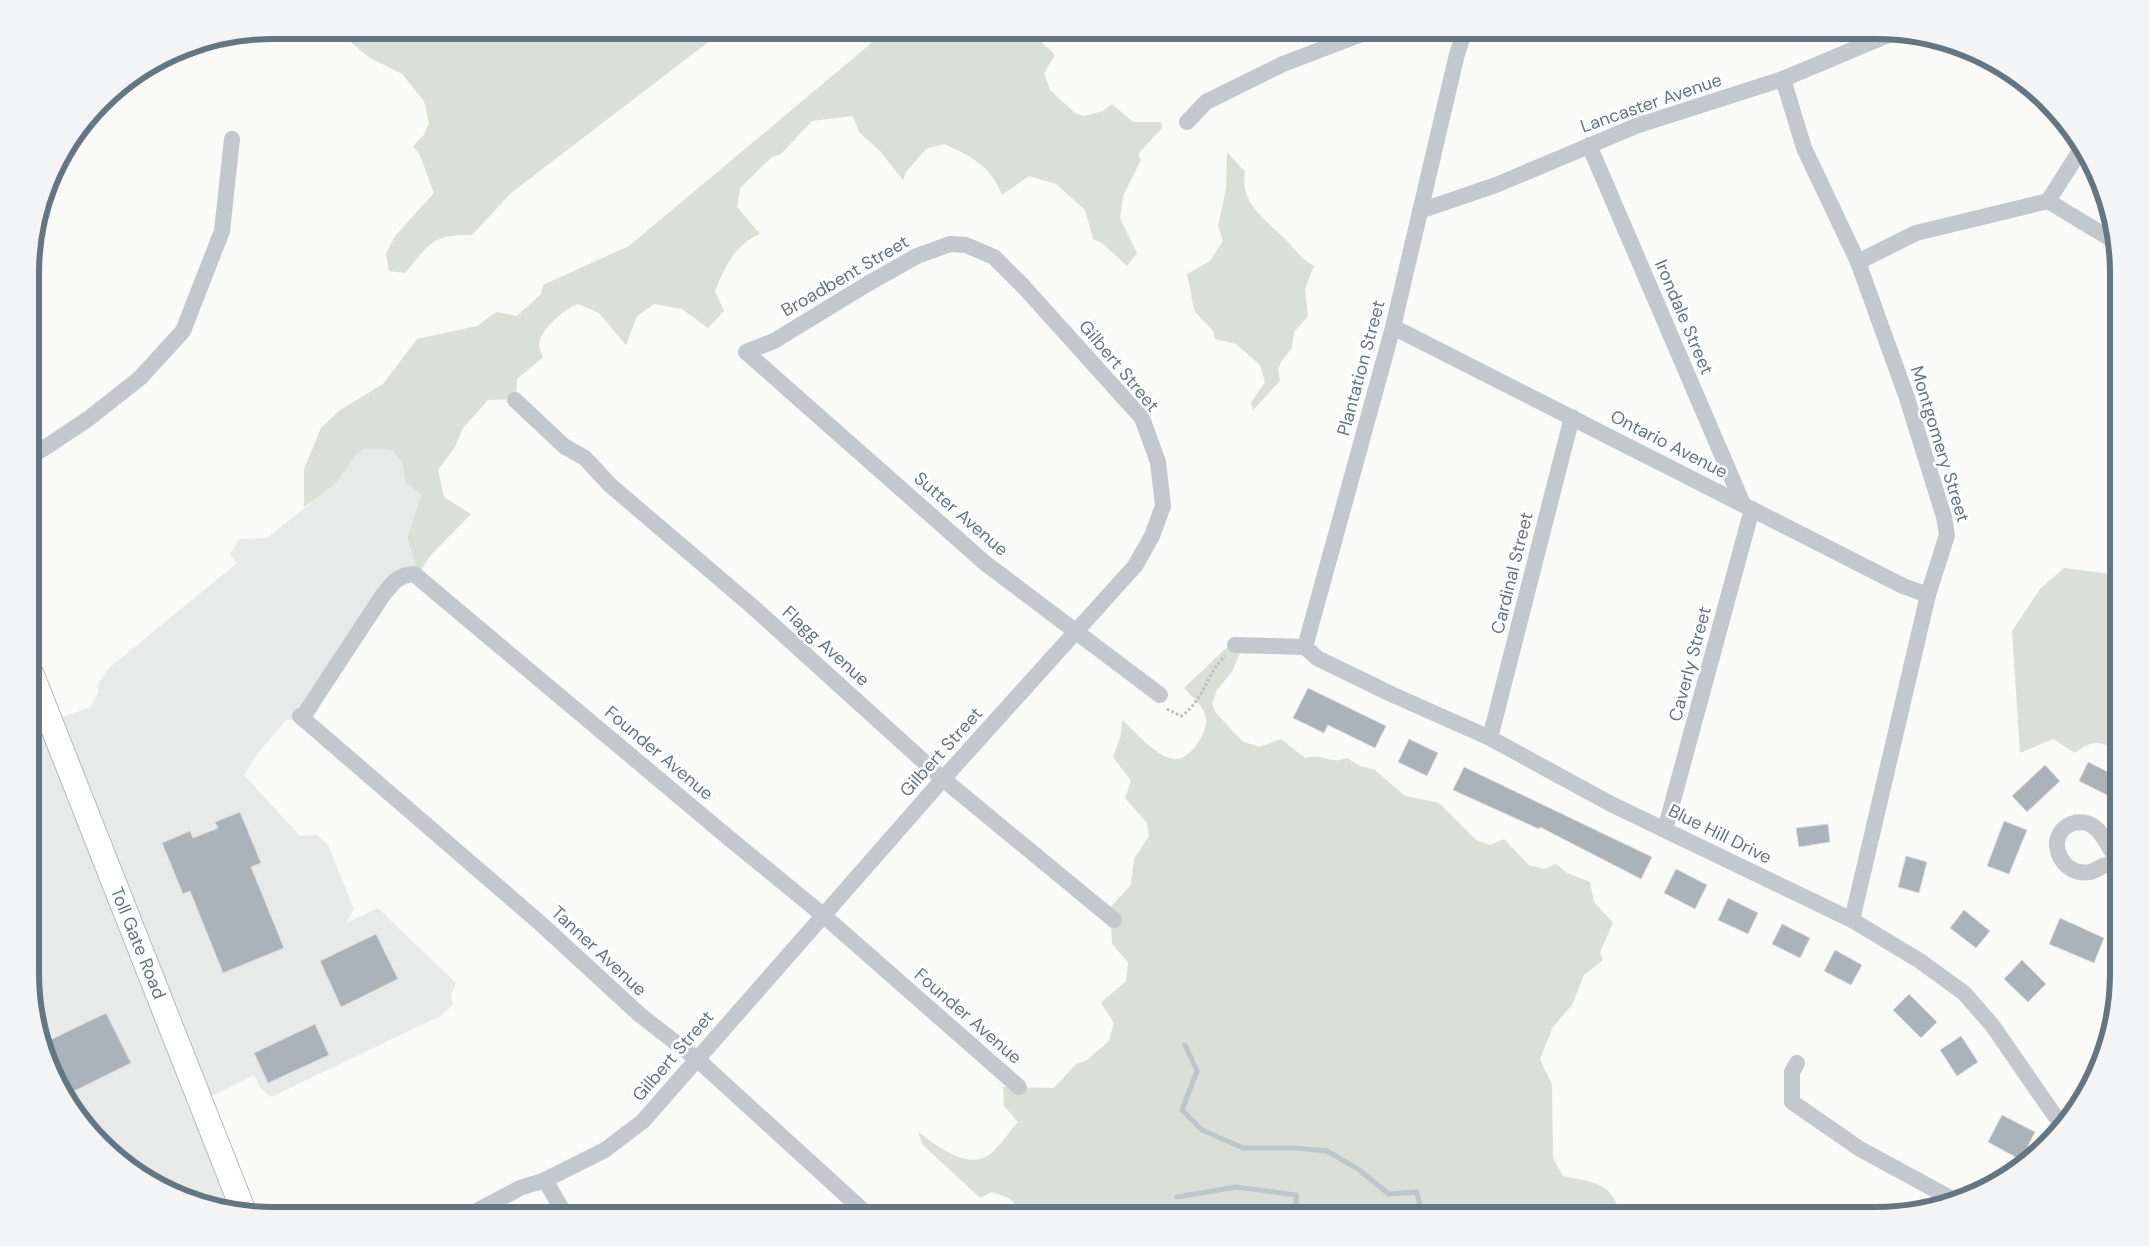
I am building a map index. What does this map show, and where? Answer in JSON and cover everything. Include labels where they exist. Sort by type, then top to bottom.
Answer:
[{"type":"main road","name":"Toll Gate Road","points":[[39,693],[241,1205]]},
{"type":"street","points":[[1187,122],[1206,102],[1283,64],[1348,39]]},
{"type":"street","name":"Plantation Street","points":[[1305,647],[1393,328],[1462,39]]},
{"type":"street","name":"Lancaster Avenue","points":[[1420,212],[1496,185],[1636,126],[1782,79],[1878,39]]},
{"type":"street","name":"Montgomery Street","points":[[1782,79],[1804,148],[1858,262],[1907,398],[1944,517],[1947,534],[1928,595],[1852,920]]},
{"type":"street","points":[[39,452],[88,419],[140,378],[183,331],[222,231],[232,139]]},
{"type":"street","name":"Irondale Street","points":[[1589,145],[1748,506]]},
{"type":"street","points":[[1858,262],[1916,233],[2048,201],[2078,154]]},
{"type":"street","points":[[2048,201],[2107,237]]},
{"type":"street","name":"Broadbent Street","points":[[746,352],[774,341],[917,256],[950,244],[966,245]]},
{"type":"street","name":"Gilbert Street","points":[[484,1207],[520,1188],[545,1180],[605,1150],[643,1121],[943,779],[1135,566],[1152,536],[1163,506],[1158,462],[1142,418],[1023,286],[994,257],[966,245]]},
{"type":"street","name":"Ontario Avenue","points":[[1393,328],[1903,586],[1928,595]]},
{"type":"street","name":"Sutter Avenue","points":[[746,352],[985,563],[1160,695]]},
{"type":"street","name":"Flagg Avenue","points":[[515,400],[564,446],[585,458],[610,485],[753,607],[943,779],[1114,920]]},
{"type":"street","name":"Cardinal Street","points":[[1490,738],[1572,417]]},
{"type":"street","name":"Caverly Street","points":[[1665,830],[1748,506]]},
{"type":"street","name":"Founder Avenue","points":[[301,717],[395,579],[403,575],[414,574],[730,839],[824,915],[1019,1087]]},
{"type":"street","points":[[1235,645],[1305,647]]},
{"type":"street","name":"Blue Hill Drive","points":[[1305,647],[1317,658],[1391,694],[1490,738],[1610,804],[1852,920],[1920,961],[1964,993],[1992,1025],[2055,1116],[2060,1119]]},
{"type":"street","name":"Tanner Avenue","points":[[301,717],[540,923],[640,1015],[698,1060],[859,1207]]},
{"type":"street","points":[[1797,1063],[1792,1072],[1792,1102],[1860,1149],[1943,1197]]},
{"type":"street","points":[[545,1180],[561,1207]]},
{"type":"path","points":[[1160,695],[1167,710],[1181,716],[1191,709],[1214,667],[1235,645]]},
{"type":"shaded area","points":[[347,39],[712,39],[511,193],[472,235],[448,236],[439,239],[426,248],[405,273],[389,271],[386,254],[395,236],[434,193],[420,155],[413,146],[424,135],[429,123],[424,101],[402,74],[370,58]]},
{"type":"shaded area","points":[[876,39],[1038,39],[1055,55],[1044,73],[1050,90],[1075,113],[1084,116],[1103,111],[1112,104],[1133,122],[1161,122],[1162,128],[1138,154],[1141,160],[1123,196],[1120,218],[1137,253],[1127,266],[1102,243],[1093,239],[1085,210],[1056,184],[1029,176],[1002,195],[986,169],[963,153],[944,144],[926,149],[906,172],[903,180],[880,151],[859,132],[853,116],[812,121],[781,154],[772,157],[740,188],[737,207],[760,234],[751,238],[737,250],[727,265],[715,291],[724,311],[708,328],[682,309],[654,304],[637,316],[626,345],[599,313],[578,304],[566,310],[547,327],[540,340],[539,347],[543,357],[517,379],[516,399],[488,400],[463,428],[455,447],[438,470],[444,497],[471,514],[430,556],[419,573],[407,539],[421,495],[405,482],[403,465],[394,451],[369,449],[361,451],[333,485],[304,507],[304,469],[321,428],[340,410],[383,384],[417,339],[477,326],[496,312],[517,316],[541,294],[543,285],[629,246]]},
{"type":"shaded area","points":[[1227,152],[1245,172],[1244,183],[1246,193],[1262,218],[1301,257],[1314,266],[1305,289],[1308,316],[1294,332],[1292,348],[1281,362],[1278,370],[1280,381],[1253,410],[1251,403],[1265,382],[1260,365],[1236,344],[1215,339],[1213,331],[1195,312],[1187,274],[1210,261],[1223,241],[1218,226],[1226,189]]},
{"type":"shaded area","points":[[375,447],[394,451],[403,465],[405,482],[421,495],[407,539],[419,573],[419,580],[403,586],[382,606],[356,642],[314,717],[286,720],[259,752],[244,775],[300,836],[317,835],[328,845],[354,909],[346,923],[378,908],[456,983],[451,994],[453,1005],[440,1016],[271,1097],[260,1088],[254,1075],[204,1100],[244,1205],[227,1203],[197,1195],[169,1183],[143,1168],[118,1149],[97,1128],[78,1103],[63,1077],[51,1049],[43,1019],[39,989],[39,685],[53,719],[90,708],[98,693],[99,682],[109,668],[237,563],[230,554],[239,539],[267,538],[333,485],[357,452]]},
{"type":"shaded area","points":[[2064,568],[2110,574],[2110,746],[2096,743],[2086,745],[2075,753],[2053,739],[2020,753],[2012,631],[2040,589]]},
{"type":"shaded area","points":[[1235,645],[1242,648],[1232,672],[1217,690],[1212,704],[1216,713],[1242,741],[1259,747],[1281,739],[1305,758],[1317,757],[1341,760],[1347,758],[1360,766],[1375,770],[1405,796],[1439,803],[1476,840],[1490,845],[1504,839],[1529,865],[1544,869],[1556,864],[1567,873],[1590,882],[1594,902],[1613,923],[1600,952],[1603,960],[1584,975],[1572,1005],[1553,1027],[1540,1059],[1552,1085],[1553,1158],[1563,1176],[1600,1186],[1607,1190],[1618,1207],[1018,1207],[1009,1198],[992,1192],[980,1198],[923,1145],[918,1132],[942,1149],[962,1158],[981,1159],[990,1154],[1018,1122],[1004,1106],[1003,1087],[1054,1088],[1076,1064],[1086,1061],[1109,1041],[1114,1023],[1101,1003],[1126,981],[1128,962],[1112,944],[1111,924],[1105,913],[1131,885],[1134,859],[1149,836],[1147,823],[1125,798],[1131,781],[1113,757],[1121,735],[1122,720],[1146,743],[1166,757],[1179,759],[1191,752],[1204,732],[1206,719],[1201,706],[1184,688],[1226,648]]},
{"type":"building","points":[[1308,688],[1386,726],[1375,748],[1328,725],[1324,733],[1293,718]]},
{"type":"building","points":[[1409,739],[1438,753],[1427,776],[1398,762]]},
{"type":"building","points":[[2088,762],[2110,773],[2110,796],[2079,781]]},
{"type":"building","points":[[2045,765],[2060,781],[2027,812],[2012,796]]},
{"type":"building","points":[[1464,767],[1652,857],[1641,879],[1540,827],[1539,829],[1453,790]]},
{"type":"building","points":[[240,812],[261,863],[251,867],[284,948],[223,973],[190,891],[183,894],[162,843],[190,831],[193,838],[218,828],[215,822]]},
{"type":"building","points":[[2004,821],[2027,830],[2009,874],[1987,866]]},
{"type":"building","points":[[1828,824],[1830,842],[1799,847],[1796,828]]},
{"type":"building","points":[[1906,856],[1927,862],[1919,893],[1898,887]]},
{"type":"building","points":[[1676,869],[1707,885],[1695,909],[1664,893]]},
{"type":"building","points":[[1728,898],[1758,913],[1748,934],[1718,920]]},
{"type":"building","points":[[1964,910],[1990,931],[1976,948],[1950,928]]},
{"type":"building","points":[[2060,918],[2104,938],[2094,963],[2049,944]]},
{"type":"building","points":[[1782,924],[1810,938],[1800,958],[1772,944]]},
{"type":"building","points":[[376,934],[398,979],[341,1007],[320,961]]},
{"type":"building","points":[[1835,950],[1862,965],[1851,985],[1824,971]]},
{"type":"building","points":[[2022,960],[2046,984],[2028,1002],[2004,979]]},
{"type":"building","points":[[1909,994],[1937,1022],[1921,1038],[1893,1010]]},
{"type":"building","points":[[106,1013],[131,1063],[71,1092],[63,1077],[49,1041]]},
{"type":"building","points":[[315,1024],[329,1055],[268,1083],[254,1053]]},
{"type":"building","points":[[1961,1036],[1978,1062],[1957,1076],[1940,1050]]},
{"type":"building","points":[[2002,1115],[2035,1132],[2023,1155],[2019,1159],[1988,1142]]},
{"type":"waterway","points":[[1185,1045],[1197,1071],[1182,1110],[1202,1130],[1243,1148],[1295,1148],[1327,1151],[1358,1169],[1389,1194],[1417,1192],[1420,1207]]},
{"type":"waterway","points":[[1177,1197],[1236,1187],[1296,1195],[1297,1207]]}]
